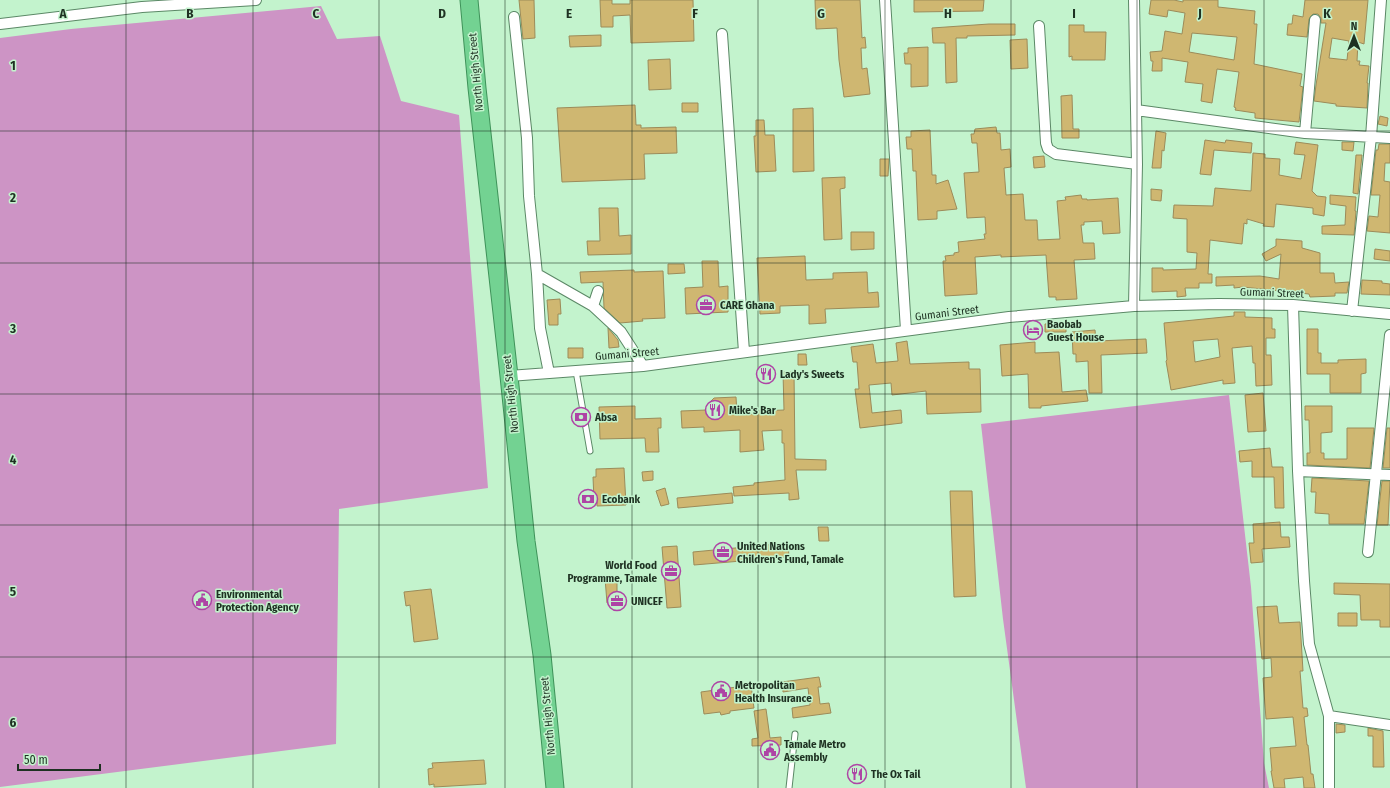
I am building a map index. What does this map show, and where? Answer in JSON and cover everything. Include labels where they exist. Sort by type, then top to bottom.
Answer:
[{"type":"highway","name":"North High Street","points":[[469,0],[476,88],[510,376],[526,541],[542,655],[555,788]]},
{"type":"street","points":[[0,24],[142,7],[256,0]]},
{"type":"street","points":[[885,0],[906,330]]},
{"type":"street","points":[[1134,0],[1137,164],[1134,306]]},
{"type":"street","points":[[1352,311],[1372,137],[1381,0]]},
{"type":"street","points":[[514,16],[526,138],[529,196],[537,274],[540,328],[549,373]]},
{"type":"street","points":[[1305,133],[1315,20]]},
{"type":"street","points":[[1039,26],[1046,143],[1048,149],[1056,154],[1137,164]]},
{"type":"street","points":[[722,34],[744,352]]},
{"type":"street","points":[[1136,110],[1305,133],[1390,138]]},
{"type":"street","points":[[537,274],[593,306],[621,332],[643,366]]},
{"type":"street","points":[[593,306],[598,291]]},
{"type":"street","points":[[1293,304],[1298,471],[1309,644],[1329,716],[1329,788]]},
{"type":"street","name":"Gumani Street","points":[[510,376],[643,366],[1009,317],[1134,306],[1293,304],[1390,314]]},
{"type":"street","points":[[1368,552],[1390,335]]},
{"type":"street","points":[[1298,471],[1390,475]]},
{"type":"street","points":[[1329,716],[1390,725]]},
{"type":"lane","points":[[576,371],[590,451]]},
{"type":"lane","points":[[789,788],[795,734]]},
{"type":"shaded area","points":[[321,6],[337,39],[380,36],[401,101],[459,115],[488,488],[339,509],[336,744],[0,787],[0,38],[71,29]]},
{"type":"shaded area","points":[[1229,395],[1251,587],[1264,763],[1269,788],[1026,788],[1003,619],[981,424]]},
{"type":"building","points":[[519,0],[534,0],[535,38],[523,39]]},
{"type":"building","points":[[600,0],[612,0],[612,4],[630,4],[630,0],[693,0],[694,41],[631,43],[630,15],[613,16],[613,27],[601,27]]},
{"type":"building","points":[[815,0],[860,0],[862,38],[865,37],[866,48],[861,48],[862,69],[867,68],[870,94],[844,97],[839,60],[837,28],[816,29]]},
{"type":"building","points":[[914,0],[984,0],[983,11],[914,12]]},
{"type":"building","points":[[1151,0],[1174,0],[1183,2],[1183,0],[1218,0],[1218,7],[1255,11],[1254,24],[1257,24],[1254,64],[1302,74],[1300,86],[1303,87],[1299,122],[1255,118],[1255,113],[1235,110],[1236,108],[1234,107],[1239,72],[1217,69],[1212,103],[1201,101],[1203,84],[1185,82],[1188,62],[1162,58],[1162,71],[1152,71],[1153,61],[1151,61],[1150,52],[1162,51],[1165,31],[1182,34],[1185,13],[1168,10],[1167,17],[1149,14]],"holes":[[[1192,33],[1237,37],[1234,60],[1189,52]]]},
{"type":"building","points":[[1305,0],[1368,0],[1364,44],[1358,42],[1357,61],[1360,61],[1359,65],[1369,66],[1367,108],[1336,106],[1336,104],[1314,101],[1326,23],[1321,23],[1321,18],[1318,14],[1313,14],[1309,19],[1307,37],[1287,35],[1288,24],[1292,24],[1293,15],[1303,17]],"holes":[[[1332,38],[1349,41],[1347,60],[1329,58]]]},
{"type":"building","points":[[989,24],[1015,24],[1015,35],[967,36],[967,38],[956,38],[957,82],[946,83],[945,43],[933,43],[932,28]]},
{"type":"building","points":[[1069,25],[1084,25],[1084,32],[1106,32],[1105,60],[1072,60],[1072,56],[1069,57]]},
{"type":"building","points":[[601,35],[601,46],[570,47],[569,36]]},
{"type":"building","points":[[1027,39],[1028,68],[1011,69],[1010,40]]},
{"type":"building","points":[[928,47],[928,86],[911,87],[911,64],[905,64],[904,53],[908,53],[908,48]]},
{"type":"building","points":[[670,59],[671,89],[649,90],[648,60]]},
{"type":"building","points":[[1072,95],[1073,129],[1079,129],[1079,138],[1062,138],[1061,96]]},
{"type":"building","points":[[682,103],[698,103],[698,112],[682,112]]},
{"type":"building","points":[[635,105],[636,125],[641,125],[641,128],[676,127],[677,153],[644,154],[645,179],[562,182],[557,108]]},
{"type":"building","points":[[813,108],[814,171],[793,172],[793,109]]},
{"type":"building","points":[[1380,116],[1388,118],[1387,126],[1378,124]]},
{"type":"building","points":[[756,120],[764,120],[765,135],[774,135],[776,171],[756,172],[754,136],[756,136]]},
{"type":"building","points":[[996,127],[997,133],[1000,133],[1001,150],[1010,149],[1011,167],[1004,168],[1006,195],[1023,194],[1025,220],[1037,220],[1038,240],[1060,239],[1057,201],[1066,200],[1065,197],[1081,195],[1082,199],[1087,200],[1118,198],[1120,233],[1103,234],[1102,221],[1084,222],[1084,225],[1081,225],[1083,243],[1094,243],[1095,259],[1074,260],[1077,299],[1056,300],[1056,297],[1049,297],[1046,255],[1001,257],[1001,255],[975,257],[977,294],[945,296],[943,261],[946,261],[945,256],[954,255],[954,253],[959,252],[958,242],[985,239],[984,234],[986,234],[985,217],[967,218],[964,173],[979,172],[977,143],[972,143],[971,134],[974,134],[975,129]]},
{"type":"building","points":[[930,130],[932,175],[936,175],[936,184],[948,180],[957,209],[937,211],[937,219],[918,220],[916,171],[913,171],[912,149],[907,149],[906,137],[911,137],[911,131]]},
{"type":"building","points":[[1156,131],[1166,133],[1164,151],[1162,150],[1161,168],[1152,168]]},
{"type":"building","points":[[1205,140],[1225,143],[1226,140],[1252,143],[1251,153],[1214,150],[1211,175],[1200,174]]},
{"type":"building","points":[[1296,142],[1318,145],[1312,191],[1317,196],[1326,197],[1324,216],[1313,214],[1313,208],[1276,204],[1274,227],[1263,226],[1264,224],[1247,219],[1247,224],[1244,223],[1242,244],[1210,240],[1208,274],[1212,274],[1212,283],[1199,283],[1199,288],[1185,288],[1186,296],[1177,297],[1177,291],[1152,292],[1152,268],[1163,268],[1163,270],[1196,269],[1197,253],[1187,252],[1187,219],[1173,218],[1174,205],[1213,206],[1215,188],[1251,191],[1253,153],[1265,154],[1265,158],[1280,159],[1279,175],[1301,179],[1305,155],[1294,154]]},
{"type":"building","points":[[1342,142],[1354,142],[1353,151],[1342,150]]},
{"type":"building","points":[[1379,144],[1390,144],[1390,163],[1385,163],[1384,181],[1390,182],[1390,233],[1367,231],[1369,216],[1378,217],[1380,195],[1371,195],[1376,150],[1378,150]]},
{"type":"building","points":[[1356,155],[1362,155],[1358,194],[1353,193]]},
{"type":"building","points":[[1044,156],[1045,167],[1034,168],[1033,157]]},
{"type":"building","points":[[880,159],[889,159],[888,176],[880,176]]},
{"type":"building","points":[[845,177],[845,188],[840,189],[842,239],[824,240],[822,178]]},
{"type":"building","points":[[1151,189],[1162,190],[1161,201],[1151,200]]},
{"type":"building","points":[[1330,195],[1356,197],[1354,235],[1322,234],[1322,226],[1345,225],[1346,206],[1330,204]]},
{"type":"building","points":[[599,208],[618,208],[619,236],[631,235],[631,254],[588,255],[587,241],[600,241]]},
{"type":"building","points":[[851,232],[874,232],[874,249],[851,250]]},
{"type":"building","points":[[1276,239],[1302,241],[1302,248],[1320,253],[1320,273],[1334,273],[1335,283],[1349,282],[1347,293],[1335,293],[1335,296],[1310,297],[1309,294],[1243,287],[1234,288],[1234,285],[1216,286],[1216,277],[1260,276],[1279,279],[1281,254],[1266,261],[1262,254],[1276,246]]},
{"type":"building","points":[[1375,249],[1390,251],[1390,261],[1374,259]]},
{"type":"building","points":[[805,256],[806,280],[833,279],[833,273],[867,272],[868,293],[878,292],[879,307],[825,309],[826,323],[809,324],[809,305],[780,306],[780,313],[760,314],[757,258]]},
{"type":"building","points":[[702,261],[718,261],[719,287],[728,286],[728,312],[686,314],[685,288],[703,287]]},
{"type":"building","points":[[668,264],[684,264],[685,273],[668,274]]},
{"type":"building","points":[[634,270],[634,272],[663,271],[665,318],[642,319],[643,321],[620,323],[604,308],[603,282],[581,283],[580,272]]},
{"type":"building","points":[[1362,280],[1382,281],[1382,283],[1390,284],[1390,295],[1361,294]]},
{"type":"building","points":[[560,299],[561,314],[558,314],[558,325],[549,325],[547,300]]},
{"type":"building","points":[[1234,312],[1245,312],[1245,317],[1272,318],[1272,329],[1275,329],[1275,338],[1266,338],[1266,355],[1271,355],[1272,385],[1256,386],[1255,363],[1253,363],[1252,346],[1232,348],[1235,383],[1223,384],[1223,380],[1171,390],[1166,361],[1164,323],[1234,316]],"holes":[[[1218,339],[1220,357],[1195,362],[1193,341]]]},
{"type":"building","points":[[1066,323],[1066,332],[1045,332],[1045,324]]},
{"type":"building","points":[[608,328],[618,340],[619,347],[609,348]]},
{"type":"building","points":[[1307,329],[1318,329],[1318,353],[1321,353],[1321,363],[1338,363],[1338,360],[1366,359],[1366,373],[1361,374],[1361,393],[1330,393],[1330,374],[1307,374]]},
{"type":"building","points":[[1095,330],[1096,341],[1146,339],[1147,353],[1101,355],[1102,393],[1089,393],[1088,361],[1076,362],[1076,354],[1073,354],[1072,332]]},
{"type":"building","points":[[907,341],[910,364],[969,362],[969,369],[980,369],[981,412],[927,414],[926,391],[892,395],[891,383],[869,385],[872,413],[901,410],[902,423],[860,428],[855,389],[859,389],[857,362],[853,362],[851,347],[873,344],[876,363],[898,361],[896,343]]},
{"type":"building","points":[[1035,342],[1035,353],[1059,352],[1062,392],[1086,390],[1088,401],[1041,406],[1041,408],[1029,408],[1028,374],[1002,376],[1000,345]]},
{"type":"building","points":[[568,348],[583,348],[583,358],[568,358]]},
{"type":"building","points":[[798,354],[806,354],[807,365],[798,365]]},
{"type":"building","points":[[783,372],[794,372],[795,459],[826,460],[826,470],[796,470],[799,499],[789,500],[789,493],[734,496],[733,487],[785,480],[784,443],[782,443],[782,430],[762,431],[764,450],[740,452],[740,430],[704,432],[704,427],[682,428],[681,411],[707,410],[707,405],[714,398],[736,397],[737,414],[758,414],[757,411],[784,410]]},
{"type":"building","points":[[1263,393],[1266,431],[1248,432],[1245,395]]},
{"type":"building","points":[[635,406],[635,419],[661,418],[661,428],[658,428],[659,452],[646,452],[645,438],[600,439],[599,407]]},
{"type":"building","points":[[1305,406],[1332,406],[1332,432],[1321,433],[1321,453],[1324,453],[1324,459],[1347,459],[1347,428],[1374,428],[1370,468],[1307,465],[1307,453],[1310,453],[1309,420],[1305,420]]},
{"type":"building","points":[[1387,428],[1390,428],[1390,468],[1383,468]]},
{"type":"building","points":[[1270,448],[1272,467],[1283,467],[1284,508],[1275,508],[1274,477],[1252,477],[1252,461],[1240,462],[1239,451]]},
{"type":"building","points":[[624,468],[626,505],[597,506],[597,499],[594,500],[593,477],[596,477],[596,469]]},
{"type":"building","points":[[653,471],[653,480],[643,481],[642,472]]},
{"type":"building","points":[[1312,478],[1369,481],[1364,524],[1329,524],[1329,514],[1315,513],[1316,492],[1311,492]]},
{"type":"building","points":[[1382,481],[1390,481],[1388,525],[1377,525]]},
{"type":"building","points":[[665,488],[669,504],[661,506],[656,491]]},
{"type":"building","points":[[950,491],[972,491],[976,596],[954,597]]},
{"type":"building","points":[[732,493],[733,503],[678,508],[677,498]]},
{"type":"building","points":[[1280,522],[1281,537],[1289,537],[1290,547],[1262,549],[1263,562],[1251,563],[1249,543],[1254,543],[1253,524]]},
{"type":"building","points":[[818,527],[828,527],[829,541],[819,541]]},
{"type":"building","points":[[788,543],[789,557],[694,565],[693,552]]},
{"type":"building","points":[[677,546],[681,607],[667,608],[662,547]]},
{"type":"building","points":[[615,577],[615,581],[617,581],[617,603],[607,603],[605,578]]},
{"type":"building","points":[[1334,583],[1390,584],[1390,627],[1380,627],[1380,620],[1361,620],[1360,595],[1334,594]]},
{"type":"building","points":[[431,589],[438,639],[414,642],[410,605],[406,606],[404,592]]},
{"type":"building","points":[[1277,606],[1279,623],[1300,622],[1303,671],[1300,671],[1303,708],[1307,708],[1308,716],[1304,717],[1311,774],[1313,774],[1315,788],[1304,788],[1303,777],[1284,779],[1285,788],[1274,788],[1271,771],[1270,748],[1296,746],[1293,717],[1266,719],[1263,678],[1272,677],[1271,658],[1262,659],[1257,607]]},
{"type":"building","points":[[1338,613],[1357,613],[1357,626],[1338,626]]},
{"type":"building","points":[[819,677],[821,687],[818,687],[820,704],[829,703],[831,713],[793,718],[792,708],[810,705],[808,688],[783,692],[782,682]]},
{"type":"building","points":[[751,685],[754,708],[730,711],[730,713],[721,715],[720,712],[704,714],[701,692]]},
{"type":"building","points":[[766,709],[770,738],[781,737],[781,745],[752,746],[752,739],[758,738],[754,711]]},
{"type":"building","points":[[1336,724],[1345,725],[1345,732],[1336,733]]},
{"type":"building","points":[[1368,728],[1383,731],[1384,767],[1373,767],[1373,736],[1368,736]]},
{"type":"building","points":[[484,760],[486,784],[434,787],[434,784],[429,785],[428,769],[433,768],[432,763]]},
{"type":"place","name":"CARE Ghana","points":[[706,305]]},
{"type":"place","name":"Baobab Guest House","points":[[1033,330]]},
{"type":"place","name":"Lady's Sweets","points":[[766,374]]},
{"type":"place","name":"Mike's Bar","points":[[715,410]]},
{"type":"place","name":"Absa","points":[[581,417]]},
{"type":"place","name":"Ecobank","points":[[588,499]]},
{"type":"place","name":"United Nations Children's Fund, Tamale","points":[[723,552]]},
{"type":"place","name":"World Food Programme, Tamale","points":[[671,571]]},
{"type":"place","name":"Environmental Protection Agency","points":[[202,600]]},
{"type":"place","name":"UNICEF","points":[[617,601]]},
{"type":"place","name":"Metropolitan Health Insurance","points":[[721,691]]},
{"type":"place","name":"Tamale Metro Assembly","points":[[770,750]]},
{"type":"place","name":"The Ox Tail","points":[[857,774]]}]
